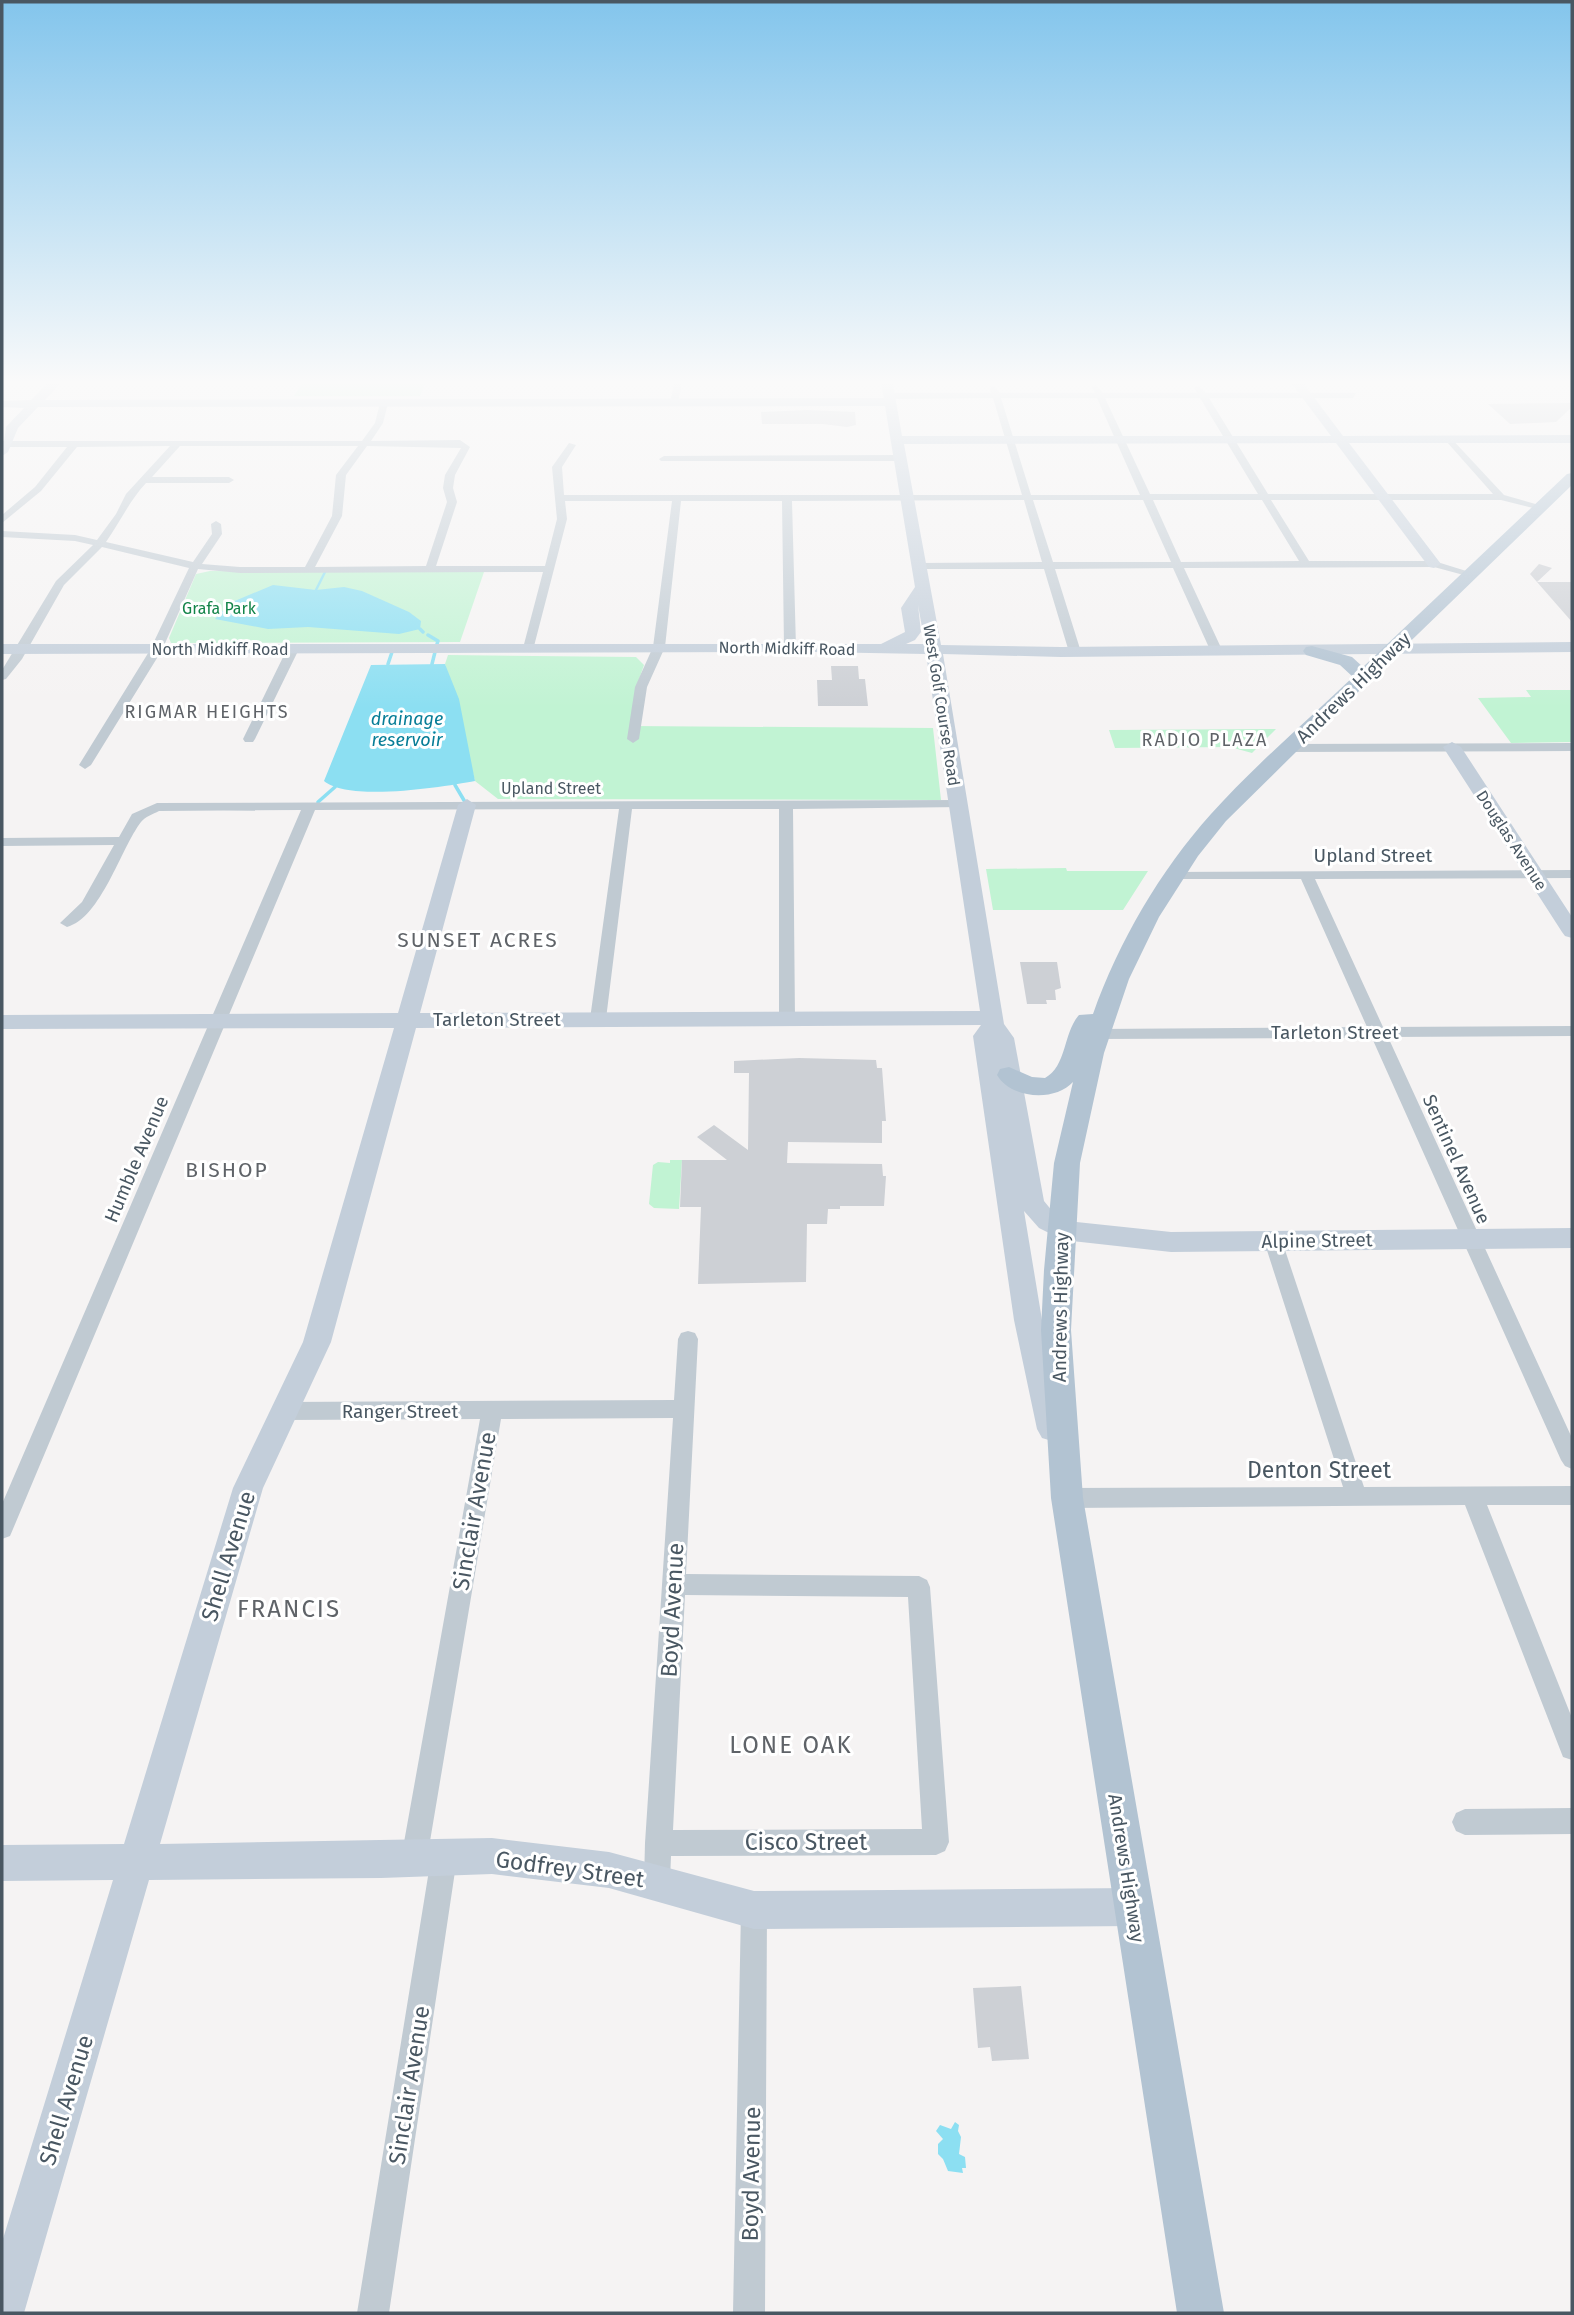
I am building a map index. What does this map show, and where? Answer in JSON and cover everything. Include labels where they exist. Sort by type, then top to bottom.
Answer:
[{"type":"main road","name":"Andrews Highway","points":[[1200,2313],[1067,1499],[1056,1330],[1058,1270],[1068,1163],[1097,1034],[1115,986],[1148,917],[1174,875],[1219,817],[1556,492]]},
{"type":"main road","points":[[1312,652],[1346,661],[1363,677]]},
{"type":"main road","points":[[1009,1074],[1024,1084],[1035,1087],[1054,1084],[1065,1076],[1082,1026],[1115,986]]},
{"type":"street","points":[[2,520],[34,492]]},
{"type":"street","points":[[2,677],[60,583],[102,542],[132,492]]},
{"type":"street","points":[[309,569],[337,516],[339,492]]},
{"type":"street","points":[[430,569],[446,526],[452,502],[450,492]]},
{"type":"street","points":[[529,648],[562,519],[560,492]]},
{"type":"street","name":"West Golf Course Road","points":[[906,492],[993,1022],[1003,1038],[1031,1201],[1047,1223],[1063,1230]]},
{"type":"street","points":[[1026,492],[1076,652]]},
{"type":"street","points":[[1144,492],[1217,652]]},
{"type":"street","points":[[1262,492],[1306,565]]},
{"type":"street","points":[[1379,492],[1434,564]]},
{"type":"street","points":[[1497,492],[1501,497]]},
{"type":"street","points":[[562,498],[1501,497],[1541,507]]},
{"type":"street","points":[[633,739],[641,687],[659,648],[677,498]]},
{"type":"street","points":[[787,498],[790,647]]},
{"type":"street","points":[[85,765],[156,650],[195,566],[216,534],[216,524]]},
{"type":"street","points":[[2,534],[102,542],[195,566],[240,570],[549,569]]},
{"type":"street","points":[[919,566],[1434,564],[1471,574]]},
{"type":"street","points":[[886,650],[913,632],[909,608],[923,587]]},
{"type":"street","name":"North Midkiff Road","points":[[2,649],[790,647],[934,651],[1312,652],[1572,647]]},
{"type":"street","points":[[249,739],[293,649]]},
{"type":"street","points":[[886,650],[926,665],[938,676]]},
{"type":"street","name":"Douglas Avenue","points":[[1452,747],[1572,932]]},
{"type":"street","points":[[1289,748],[1572,747]]},
{"type":"street","name":"Upland Street","points":[[124,841],[137,817],[157,807],[958,804]]},
{"type":"street","name":"Shell Avenue","points":[[2,2313],[248,1488],[317,1342],[467,805]]},
{"type":"street","points":[[598,1019],[626,805]]},
{"type":"street","points":[[786,805],[788,1019]]},
{"type":"street","name":"Humble Avenue","points":[[2,1529],[310,806]]},
{"type":"street","points":[[2,842],[124,841]]},
{"type":"street","points":[[67,923],[88,904],[124,841]]},
{"type":"street","name":"Sentinel Avenue","points":[[1306,874],[1572,1460]]},
{"type":"street","name":"Upland Street","points":[[1174,875],[1572,874]]},
{"type":"street","name":"Tarleton Street","points":[[2,1022],[788,1019],[993,1022]]},
{"type":"street","name":"West Golf Course Road","points":[[993,1022],[984,1036],[1028,1320],[1067,1499]]},
{"type":"street","name":"Tarleton Street","points":[[1097,1034],[1572,1031]]},
{"type":"street","name":"Alpine Street","points":[[1063,1230],[1171,1242],[1572,1238]]},
{"type":"street","points":[[1273,1241],[1356,1495]]},
{"type":"street","name":"Boyd Avenue","points":[[657,1881],[688,1339]]},
{"type":"street","name":"Ranger Street","points":[[285,1411],[684,1409]]},
{"type":"street","name":"Sinclair Avenue","points":[[373,2313],[429,1858],[492,1410]]},
{"type":"street","points":[[1472,1495],[1572,1748]]},
{"type":"street","name":"Denton Street","points":[[1067,1499],[1572,1495]]},
{"type":"street","name":"Cisco Street","points":[[659,1843],[936,1842],[919,1587],[674,1584]]},
{"type":"street","points":[[1465,1822],[1572,1821]]},
{"type":"street","name":"Godfrey Street","points":[[2,1863],[492,1856],[609,1870],[657,1881],[754,1910],[1133,1907]]},
{"type":"street","name":"Boyd Avenue","points":[[749,2313],[754,1910]]},
{"type":"green space","name":"Grafa Park","points":[[210,571],[484,572],[460,642],[171,643],[169,638],[196,574]]},
{"type":"green space","points":[[448,655],[636,657],[644,665],[636,688],[631,726],[933,728],[941,800],[498,799],[475,781],[445,664]]},
{"type":"green space","points":[[1526,690],[1572,690],[1572,742],[1511,743],[1478,698],[1531,697]]},
{"type":"green space","points":[[1276,729],[1252,753],[1230,747],[1115,748],[1109,730]]},
{"type":"green space","points":[[1066,868],[1067,871],[1148,871],[1123,910],[993,910],[986,869]]},
{"type":"green space","points":[[670,1160],[682,1160],[679,1209],[654,1208],[649,1204],[653,1165],[658,1162],[670,1163]]},
{"type":"water","points":[[273,585],[316,590],[344,587],[362,591],[409,612],[421,621],[420,629],[399,634],[308,627],[268,629],[215,619],[230,603]]},
{"type":"water","name":"drainage reservoir","points":[[445,664],[459,699],[475,781],[374,792],[354,791],[324,781],[371,665]]},
{"type":"water","points":[[955,2122],[959,2125],[961,2137],[959,2154],[965,2157],[966,2168],[962,2168],[963,2173],[948,2171],[938,2154],[938,2144],[943,2139],[936,2131],[940,2125],[951,2129]]},
{"type":"building","points":[[1539,564],[1552,568],[1537,582],[1530,574]]},
{"type":"building","points":[[1537,582],[1572,582],[1572,622]]},
{"type":"building","points":[[831,666],[858,666],[859,679],[865,679],[868,706],[818,706],[817,680],[832,680]]},
{"type":"building","points":[[1020,962],[1057,962],[1061,988],[1055,990],[1056,1000],[1046,1000],[1047,1004],[1027,1004]]},
{"type":"building","points":[[799,1058],[876,1060],[877,1068],[882,1068],[886,1121],[882,1121],[882,1143],[788,1142],[787,1163],[882,1164],[883,1176],[886,1176],[884,1206],[840,1206],[840,1209],[828,1209],[827,1224],[807,1224],[806,1282],[698,1284],[701,1207],[680,1207],[682,1160],[727,1160],[697,1137],[714,1125],[748,1150],[749,1073],[734,1073],[734,1061]]},
{"type":"building","points":[[1021,1986],[1029,2059],[992,2061],[990,2047],[978,2048],[973,1988]]},
{"type":"waterway","points":[[316,590],[325,572]]},
{"type":"waterway","points":[[420,629],[423,632]]},
{"type":"waterway","points":[[428,635],[438,641],[437,644]]},
{"type":"waterway","points":[[388,664],[392,652]]},
{"type":"waterway","points":[[432,664],[435,652]]},
{"type":"waterway","points":[[455,785],[465,802]]},
{"type":"waterway","points":[[318,802],[335,787]]},
{"type":"district","name":"RIGMAR HEIGHTS","points":[[207,712]]},
{"type":"district","name":"RADIO PLAZA","points":[[1205,740]]},
{"type":"district","name":"SUNSET ACRES","points":[[478,940]]},
{"type":"district","name":"BISHOP","points":[[227,1170]]},
{"type":"district","name":"FRANCIS","points":[[289,1609]]},
{"type":"district","name":"LONE OAK","points":[[791,1745]]}]
